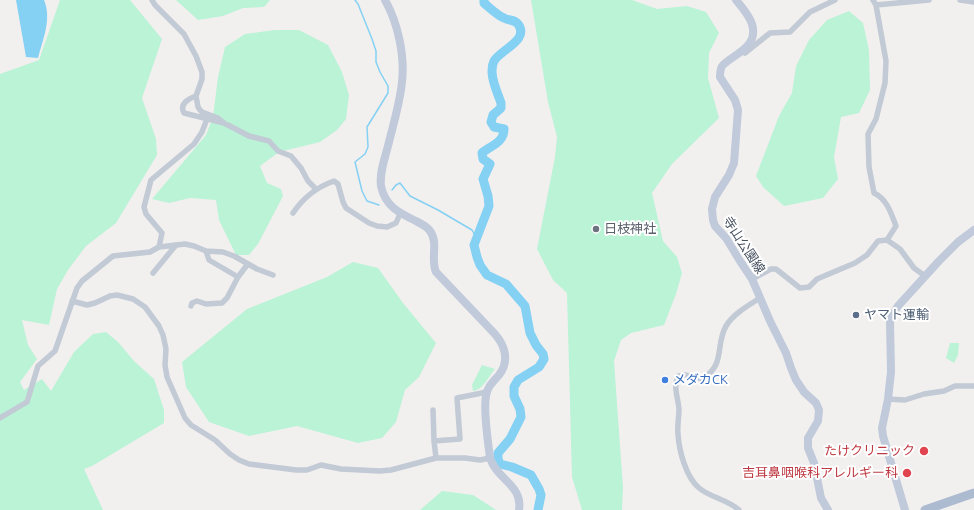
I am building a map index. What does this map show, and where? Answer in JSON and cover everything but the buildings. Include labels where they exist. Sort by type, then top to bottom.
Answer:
[{"type":"main road","points":[[925,510],[974,493]]},
{"type":"street","points":[[152,0],[155,6],[184,34],[196,56],[202,79],[196,96],[198,107],[202,112],[218,118],[224,123],[250,136],[269,141],[278,151],[291,156],[301,168],[308,181],[316,189]]},
{"type":"street","points":[[385,0],[393,17],[397,31],[402,75],[400,95],[383,167],[381,184],[386,200],[395,211],[424,226],[430,231],[433,237],[433,263],[436,272],[500,340],[504,348],[505,361],[499,374],[487,392],[485,404],[490,458],[498,473],[516,491],[519,497],[519,510]]},
{"type":"street","name":"寺山公園線","points":[[736,0],[748,16],[752,24],[753,32],[749,43],[742,52],[723,65],[720,73],[720,77],[735,100],[738,110],[734,163],[729,175],[715,197],[711,213],[715,226],[726,238],[752,278],[770,321],[786,353],[796,380],[804,392],[816,403],[819,410],[818,421],[808,438],[808,448],[814,463],[821,498],[828,510]]},
{"type":"street","points":[[742,52],[745,53],[770,33],[790,32],[810,12],[835,0]]},
{"type":"street","points":[[887,240],[896,226],[887,205],[879,195],[874,193],[869,167],[868,134],[876,119],[886,71],[886,61],[874,2],[929,0]]},
{"type":"street","points":[[960,0],[974,2]]},
{"type":"street","points":[[196,96],[186,101],[182,108],[184,113],[224,123]]},
{"type":"street","points":[[159,247],[162,233],[146,214],[144,207],[151,180],[194,144],[202,132],[207,119]]},
{"type":"street","points":[[293,213],[297,205],[316,189],[334,181],[338,184],[346,208],[369,223],[387,227],[396,223],[400,214]]},
{"type":"street","points":[[906,510],[882,436],[891,372],[890,322],[898,306],[925,276],[958,242],[974,230]]},
{"type":"street","points":[[752,278],[776,268],[800,288],[809,287],[817,279],[840,270],[867,255],[878,241],[887,240],[900,249],[914,268],[925,276]]},
{"type":"street","points":[[0,418],[27,402],[38,366],[55,351],[79,284],[109,258],[119,254],[150,252],[159,247],[185,244],[206,251],[223,252],[234,256],[248,265],[273,275]]},
{"type":"street","points":[[153,273],[176,245]]},
{"type":"street","points":[[206,251],[209,260],[238,277]]},
{"type":"street","points":[[191,306],[192,303],[197,301],[206,304],[222,303],[227,298],[238,277],[248,265]]},
{"type":"street","points":[[72,301],[86,306],[110,296],[117,295],[133,299],[145,307],[159,326],[163,335],[166,349],[165,365],[167,377],[185,418],[191,425],[215,440],[238,460],[262,467],[296,470],[307,470],[321,465],[341,469],[380,471],[392,470],[436,458],[465,458],[480,460],[490,458]]},
{"type":"street","points":[[739,510],[729,502],[699,488],[690,477],[684,463],[678,436],[679,410],[675,389],[678,376],[684,375],[702,378],[711,372],[717,365],[727,325],[740,312],[760,298]]},
{"type":"street","points":[[888,399],[905,400],[924,394],[944,391],[955,386],[974,386]]},
{"type":"street","points":[[434,441],[460,439],[458,398],[487,392]]},
{"type":"street","points":[[433,410],[436,458]]},
{"type":"green space","points":[[60,0],[130,0],[162,39],[142,98],[156,139],[157,155],[116,223],[86,246],[68,270],[57,289],[49,325],[22,320],[28,345],[37,359],[20,382],[24,390],[42,379],[51,391],[74,352],[93,334],[106,332],[118,342],[134,361],[154,379],[164,410],[164,423],[92,466],[84,469],[103,510],[0,510],[0,74],[39,60]]},
{"type":"green space","points":[[176,0],[270,0],[264,7],[243,8],[223,16],[198,20]]},
{"type":"green space","points":[[531,0],[632,0],[657,9],[687,6],[706,12],[719,33],[709,53],[708,78],[719,118],[672,164],[652,193],[663,241],[677,257],[682,273],[676,294],[664,325],[631,333],[621,340],[614,361],[623,488],[622,510],[582,510],[572,477],[567,293],[553,280],[537,249],[555,157],[557,137],[548,102]]},
{"type":"green space","points":[[849,11],[863,23],[869,50],[870,90],[859,113],[841,117],[834,157],[838,179],[823,198],[784,206],[763,187],[756,176],[779,116],[792,93],[796,66],[809,40],[827,20]]},
{"type":"green space","points":[[275,30],[299,30],[328,45],[342,72],[349,95],[346,119],[337,130],[320,142],[279,152],[260,166],[267,183],[281,189],[283,196],[258,244],[249,255],[236,255],[219,220],[216,200],[190,198],[169,203],[152,199],[206,135],[213,117],[218,77],[225,47],[245,34]]},
{"type":"green space","points":[[353,262],[378,268],[403,303],[436,343],[419,377],[405,390],[396,422],[382,438],[358,443],[297,426],[249,436],[209,422],[186,387],[182,362],[247,309],[327,277]]},
{"type":"green space","points":[[950,343],[959,343],[958,355],[954,363],[946,358]]},
{"type":"green space","points":[[482,365],[495,369],[483,386],[473,391],[472,385]]},
{"type":"green space","points":[[442,491],[473,495],[496,510],[420,510]]},
{"type":"water","points":[[16,0],[44,0],[47,22],[38,58],[26,57]]},
{"type":"waterway","points":[[355,0],[372,39],[376,51],[376,62],[388,86],[388,93],[367,127],[368,147],[365,154],[355,162],[362,191],[367,201],[379,205]]},
{"type":"waterway","points":[[484,0],[484,3],[499,15],[516,22],[521,30],[517,40],[497,57],[492,66],[495,88],[501,103],[501,108],[493,115],[491,122],[494,127],[504,129],[502,138],[482,153],[483,159],[490,164],[483,179],[489,206],[474,245],[480,265],[487,275],[506,284],[525,306],[530,333],[536,345],[543,354],[544,359],[539,367],[518,380],[514,387],[514,396],[520,409],[521,417],[510,439],[498,453],[500,464],[531,475],[541,495],[538,510]]},
{"type":"waterway","points":[[392,190],[400,183],[410,196],[472,230],[476,237]]},
{"type":"place","name":"日枝神社","points":[[596,229]]},
{"type":"place","name":"ヤマト運輸","points":[[856,315]]},
{"type":"place","name":"メダカCK","points":[[665,380]]},
{"type":"place","name":"たけクリニック","points":[[924,451]]},
{"type":"place","name":"吉耳鼻咽喉科アレルギー科","points":[[907,473]]}]
